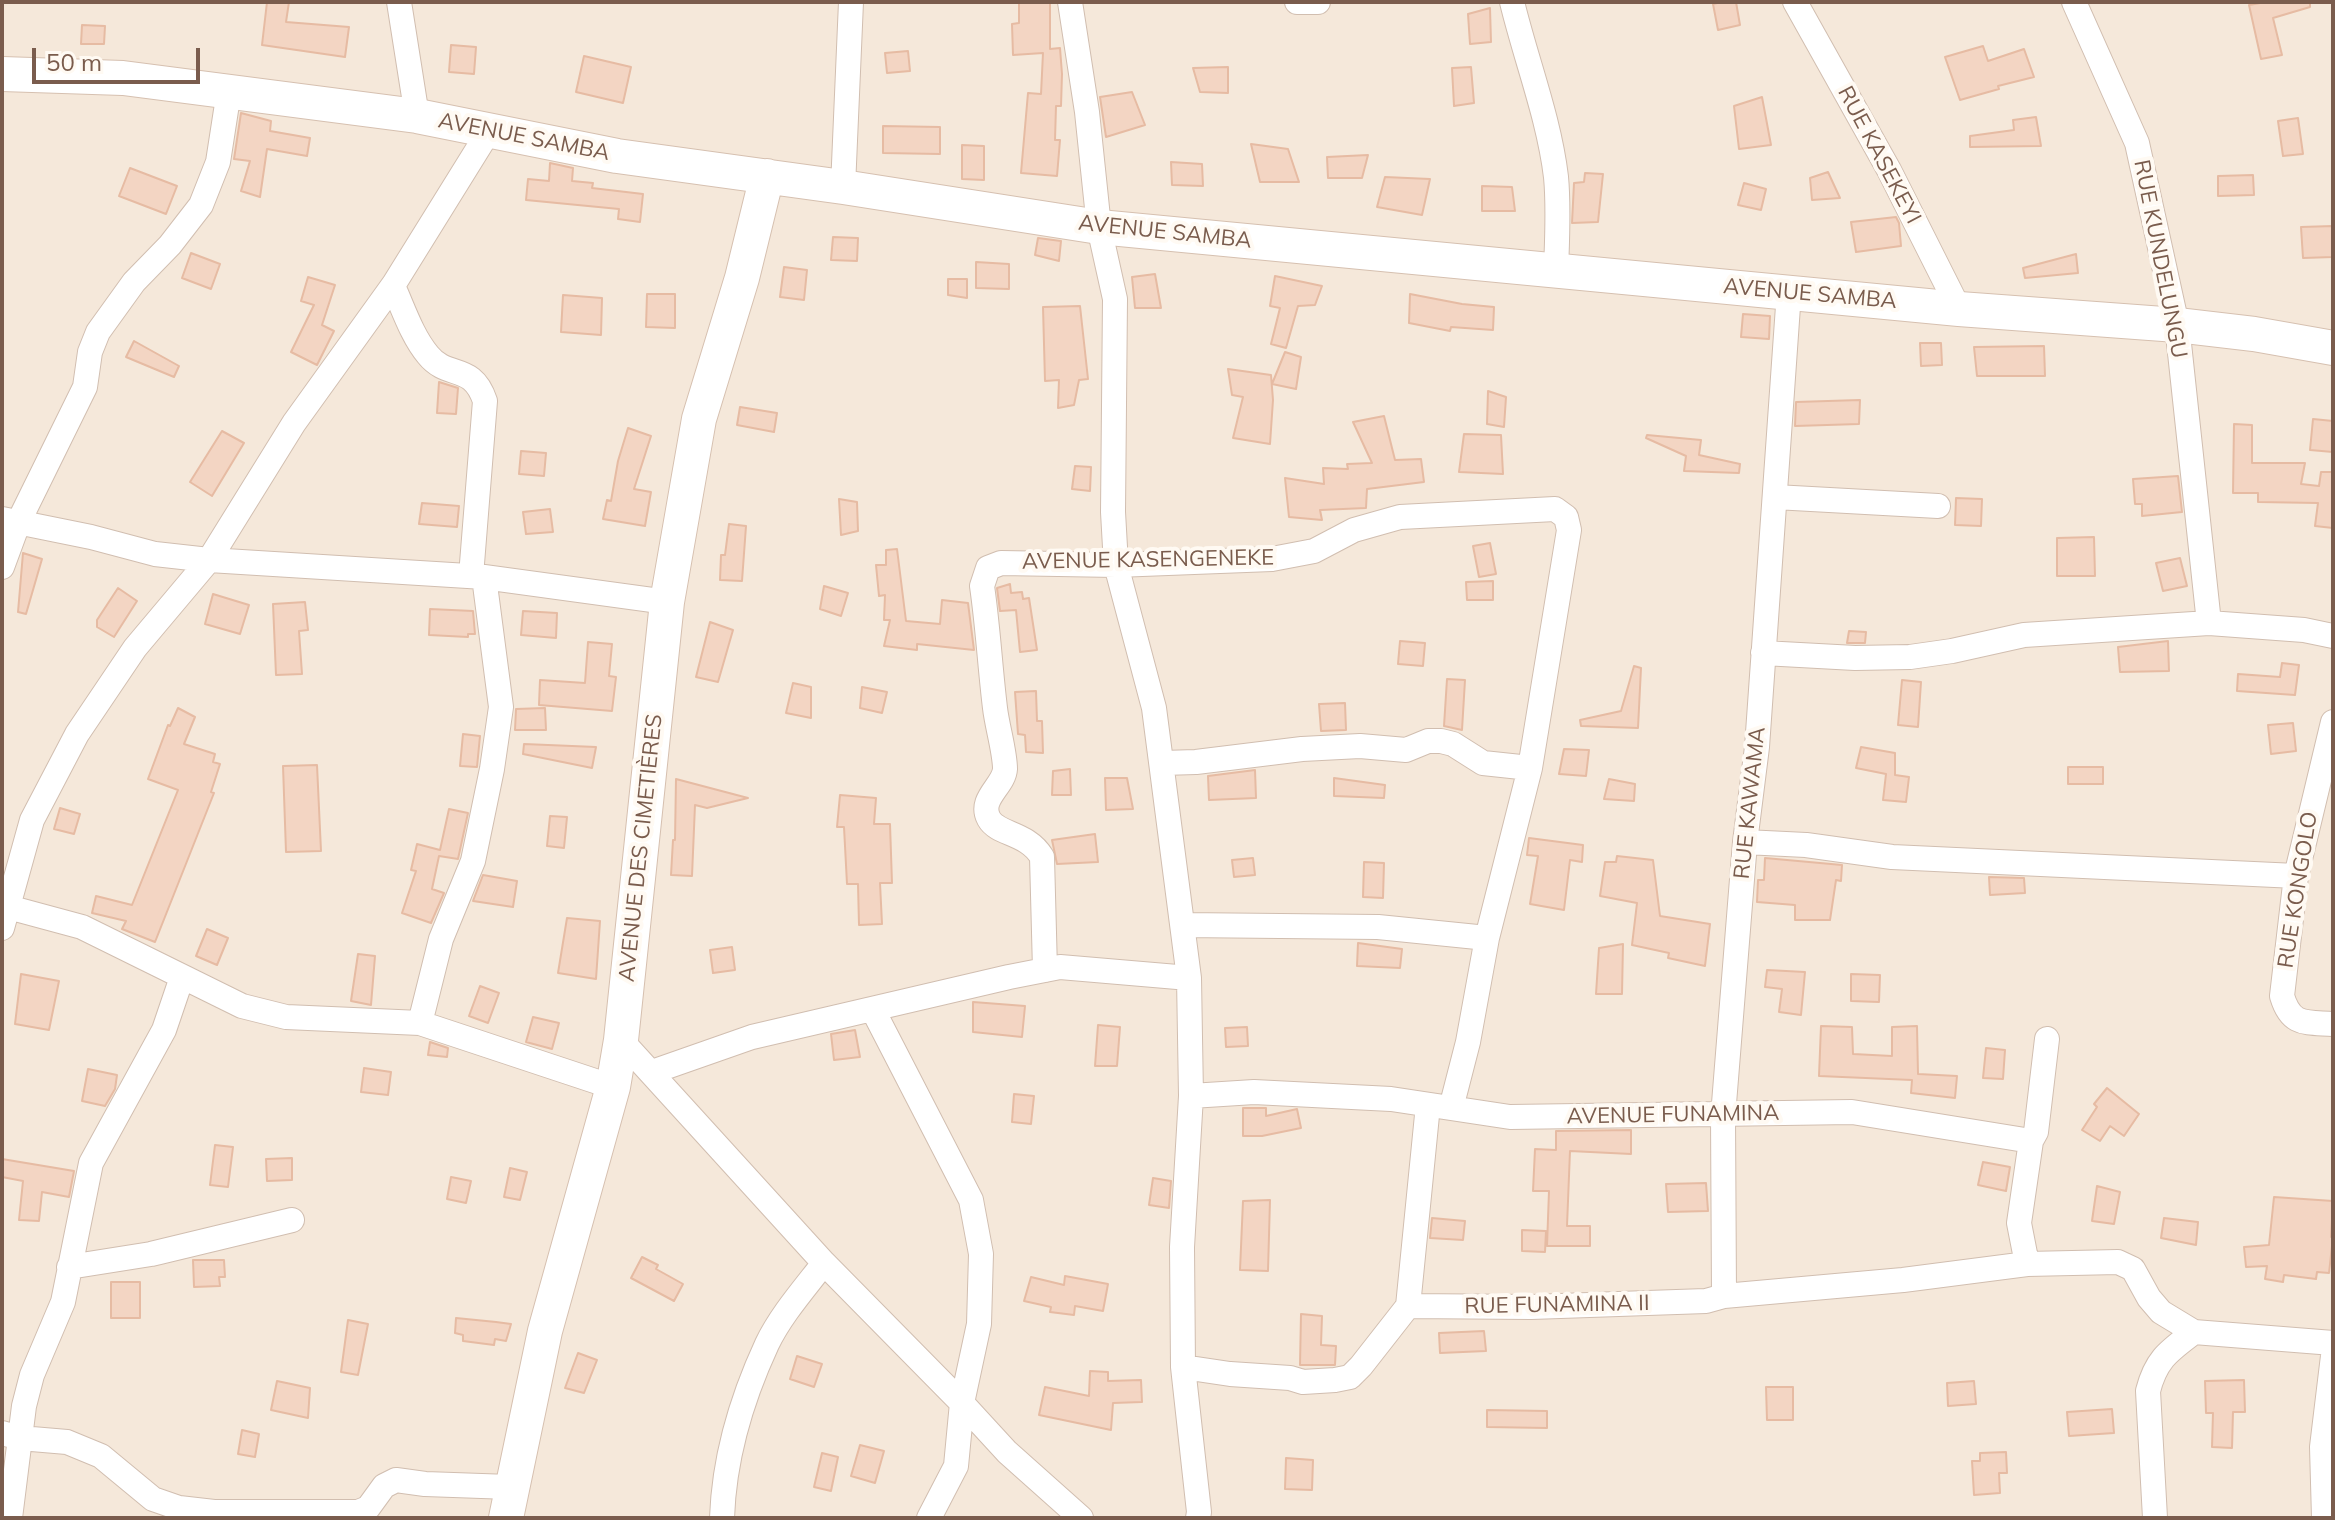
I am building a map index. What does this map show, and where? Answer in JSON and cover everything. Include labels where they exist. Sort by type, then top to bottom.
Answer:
[{"type":"street","points":[[399,2],[417,116]]},
{"type":"street","points":[[843,187],[851,2]]},
{"type":"street","points":[[1070,2],[1087,112],[1099,227],[1115,299],[1113,512],[1116,565],[1154,708],[1189,978],[1191,1096],[1182,1247],[1183,1367],[1198,1518]]},
{"type":"street","points":[[1297,2],[1318,2]]},
{"type":"street","points":[[1512,2],[1556,176],[1556,271]]},
{"type":"street","name":"RUE KASEKEYI","points":[[1795,2],[1889,170],[1959,309]]},
{"type":"street","name":"RUE KUNDELUNGU","points":[[2074,2],[2137,143],[2177,325],[2209,623]]},
{"type":"street","name":"AVENUE SAMBA","points":[[2,74],[123,78],[417,116],[617,156],[1099,227],[1959,309],[2177,325],[2333,348]]},
{"type":"street","points":[[2,567],[11,520],[85,387],[90,352],[98,332],[134,282],[170,245],[201,205],[218,162],[229,91]]},
{"type":"street","points":[[489,131],[393,286],[294,423],[209,560],[135,648],[77,734],[32,820],[5,917],[82,927],[242,1006],[286,1017],[420,1023],[613,1087]]},
{"type":"street","name":"AVENUE DES CIMETIÈRES","points":[[508,1502],[545,1331],[613,1087],[621,1040],[667,602],[699,419],[742,278],[767,176]]},
{"type":"street","points":[[393,286],[429,358],[473,378],[485,401],[477,576],[501,707],[473,861],[441,939],[420,1023]]},
{"type":"street","name":"RUE KAWAMA","points":[[1715,1298],[1723,1116],[1745,842],[1757,747],[1789,292]]},
{"type":"street","points":[[1775,497],[1938,506]]},
{"type":"street","name":"AVENUE KASENGENEKE","points":[[1045,970],[1042,857],[1034,845],[997,827],[989,820],[987,809],[989,798],[1005,769],[995,708],[983,578],[988,568],[1001,563],[1116,565],[1272,559],[1314,551],[1354,530],[1400,517],[1555,509],[1566,517],[1569,530],[1530,768],[1487,938],[1468,1042],[1440,1107],[1408,1306]]},
{"type":"street","points":[[11,520],[155,554],[477,576],[667,602]]},
{"type":"street","points":[[1763,653],[1855,658],[1910,657],[2024,635],[2209,623],[2304,630],[2333,636]]},
{"type":"street","name":"RUE KONGOLO","points":[[2333,722],[2296,876],[2282,996],[2287,1012],[2301,1022],[2333,1024]]},
{"type":"street","points":[[1163,763],[1302,749],[1360,746],[1406,750],[1428,741],[1441,741],[1453,744],[1483,763],[1530,768]]},
{"type":"street","points":[[1745,842],[1806,845],[1892,857],[2296,876]]},
{"type":"street","points":[[1183,925],[1378,927],[1487,938]]},
{"type":"street","points":[[652,1072],[752,1037],[1060,967],[1189,978]]},
{"type":"street","points":[[10,1518],[11,1435],[63,1302],[91,1163],[164,1030],[182,977]]},
{"type":"street","points":[[873,1010],[971,1200],[981,1254],[979,1324],[962,1403],[956,1466],[929,1518]]},
{"type":"street","points":[[2027,1264],[2019,1223],[2031,1141],[2036,1132],[2047,1039]]},
{"type":"street","points":[[621,1040],[824,1263],[1007,1452],[1081,1518]]},
{"type":"street","name":"AVENUE FUNAMINA","points":[[1191,1096],[1254,1092],[1391,1099],[1510,1117],[1852,1112],[2031,1141]]},
{"type":"street","points":[[69,1267],[151,1254],[292,1220]]},
{"type":"street","name":"RUE FUNAMINA II","points":[[1408,1306],[1531,1307],[1715,1298],[1903,1280],[2027,1264],[2118,1262],[2133,1269],[2149,1298],[2161,1312],[2194,1332]]},
{"type":"street","points":[[722,1518],[723,1487],[738,1419],[768,1342],[824,1263]]},
{"type":"street","points":[[1183,1367],[1303,1382],[1350,1377],[1408,1306]]},
{"type":"street","points":[[2155,1518],[2148,1391],[2152,1375],[2164,1354],[2194,1332],[2333,1343]]},
{"type":"street","points":[[2324,1518],[2322,1447],[2333,1356]]},
{"type":"street","points":[[11,1435],[67,1442],[101,1456],[153,1499],[214,1515],[358,1512],[368,1508],[384,1486],[396,1480],[508,1502]]},
{"type":"shaded area","points":[[2,2],[2333,2],[2333,1518],[2,1518]]},
{"type":"building","points":[[267,2],[289,2],[286,22],[349,27],[345,57],[262,45]]},
{"type":"building","points":[[1019,2],[1050,2],[1050,49],[1060,48],[1062,74],[1061,106],[1056,106],[1055,140],[1060,140],[1057,176],[1021,173],[1028,93],[1041,94],[1043,53],[1013,55],[1012,24],[1019,23]]},
{"type":"building","points":[[1736,2],[1740,25],[1718,30],[1713,4]]},
{"type":"building","points":[[2310,2],[2310,7],[2273,18],[2282,55],[2261,59],[2249,5]]},
{"type":"building","points":[[1490,8],[1491,42],[1470,44],[1468,14]]},
{"type":"building","points":[[82,25],[105,26],[104,44],[81,44]]},
{"type":"building","points":[[451,45],[476,47],[474,74],[449,72]]},
{"type":"building","points":[[1983,46],[1988,61],[2024,49],[2034,77],[1960,100],[1945,57]]},
{"type":"building","points":[[908,51],[910,71],[887,73],[885,53]]},
{"type":"building","points":[[584,56],[631,67],[623,103],[576,92]]},
{"type":"building","points":[[1228,67],[1228,93],[1200,92],[1193,68]]},
{"type":"building","points":[[1471,67],[1474,103],[1454,106],[1452,68]]},
{"type":"building","points":[[1132,92],[1145,125],[1106,137],[1100,97]]},
{"type":"building","points":[[1762,97],[1771,145],[1739,149],[1734,106]]},
{"type":"building","points":[[241,113],[271,121],[270,131],[310,138],[307,156],[267,149],[260,197],[241,191],[250,161],[234,159]]},
{"type":"building","points":[[2036,117],[2041,146],[1970,147],[1970,136],[2014,130],[2013,120]]},
{"type":"building","points":[[2298,118],[2303,154],[2283,156],[2278,121]]},
{"type":"building","points":[[883,126],[940,127],[940,154],[883,153]]},
{"type":"building","points":[[1251,144],[1288,149],[1299,182],[1260,182]]},
{"type":"building","points":[[962,145],[984,146],[984,180],[962,179]]},
{"type":"building","points":[[1368,155],[1362,178],[1328,178],[1327,157]]},
{"type":"building","points":[[1171,162],[1202,164],[1203,186],[1172,185]]},
{"type":"building","points":[[550,163],[573,168],[572,181],[593,183],[592,188],[643,194],[640,222],[618,219],[619,209],[526,200],[528,179],[549,181]]},
{"type":"building","points":[[130,168],[177,186],[166,214],[119,196]]},
{"type":"building","points":[[1828,172],[1840,198],[1812,200],[1810,178]]},
{"type":"building","points":[[1585,173],[1603,174],[1598,222],[1572,223],[1574,183],[1584,182]]},
{"type":"building","points":[[2253,175],[2254,195],[2218,196],[2218,176]]},
{"type":"building","points":[[1385,177],[1430,179],[1422,215],[1377,207]]},
{"type":"building","points":[[1744,183],[1766,189],[1761,210],[1738,205]]},
{"type":"building","points":[[1482,186],[1512,187],[1515,211],[1482,211]]},
{"type":"building","points":[[1896,217],[1901,246],[1856,252],[1851,222]]},
{"type":"building","points":[[2333,226],[2333,257],[2303,258],[2301,227]]},
{"type":"building","points":[[833,237],[858,238],[857,261],[831,260]]},
{"type":"building","points":[[1038,238],[1061,241],[1059,261],[1035,255]]},
{"type":"building","points":[[191,253],[220,264],[211,289],[182,278]]},
{"type":"building","points":[[2076,254],[2078,273],[2025,278],[2023,268]]},
{"type":"building","points":[[976,262],[1009,264],[1009,289],[976,288]]},
{"type":"building","points":[[784,267],[807,270],[804,300],[780,297]]},
{"type":"building","points":[[1155,274],[1161,308],[1135,308],[1132,277]]},
{"type":"building","points":[[1275,276],[1322,286],[1315,305],[1298,306],[1286,348],[1271,344],[1280,308],[1270,306]]},
{"type":"building","points":[[308,277],[335,285],[322,325],[334,331],[317,365],[291,352],[314,305],[301,301]]},
{"type":"building","points":[[948,279],[967,279],[967,298],[948,295]]},
{"type":"building","points":[[647,294],[675,294],[675,328],[646,327]]},
{"type":"building","points":[[1410,294],[1494,307],[1493,330],[1451,327],[1450,331],[1409,323]]},
{"type":"building","points":[[563,295],[602,298],[601,335],[561,332]]},
{"type":"building","points":[[1080,306],[1088,379],[1079,380],[1074,405],[1058,408],[1059,380],[1045,381],[1043,307]]},
{"type":"building","points":[[1743,314],[1770,316],[1769,339],[1741,337]]},
{"type":"building","points":[[134,341],[179,366],[174,377],[126,357]]},
{"type":"building","points":[[1920,343],[1941,343],[1942,365],[1921,366]]},
{"type":"building","points":[[2044,346],[2045,376],[1977,376],[1974,347]]},
{"type":"building","points":[[1285,352],[1301,357],[1296,389],[1272,384]]},
{"type":"building","points":[[1228,369],[1271,375],[1270,444],[1233,438],[1243,397],[1232,395]]},
{"type":"building","points":[[439,382],[458,388],[456,414],[437,413]]},
{"type":"building","points":[[1488,391],[1506,397],[1504,427],[1487,424]]},
{"type":"building","points":[[1860,400],[1859,424],[1795,426],[1796,402]]},
{"type":"building","points":[[740,407],[777,413],[774,432],[737,425]]},
{"type":"building","points":[[1384,416],[1395,460],[1421,459],[1424,482],[1367,489],[1366,508],[1320,510],[1322,520],[1289,517],[1285,478],[1324,484],[1323,468],[1348,469],[1347,464],[1372,463],[1353,422]]},
{"type":"building","points":[[2313,419],[2333,421],[2333,452],[2310,450]]},
{"type":"building","points":[[2234,424],[2252,425],[2252,463],[2305,463],[2301,484],[2319,486],[2321,472],[2333,472],[2333,528],[2315,526],[2318,503],[2258,502],[2258,493],[2233,493]]},
{"type":"building","points":[[628,428],[651,436],[634,489],[651,492],[645,526],[603,519],[607,500],[611,501]]},
{"type":"building","points":[[222,431],[244,443],[212,496],[190,482]]},
{"type":"building","points":[[1464,434],[1501,435],[1503,474],[1459,472]]},
{"type":"building","points":[[1647,435],[1701,440],[1699,455],[1740,464],[1739,473],[1684,471],[1686,456],[1646,438]]},
{"type":"building","points":[[521,451],[546,453],[544,476],[519,474]]},
{"type":"building","points":[[1075,466],[1091,467],[1090,491],[1072,489]]},
{"type":"building","points":[[2178,476],[2182,512],[2142,516],[2142,504],[2135,504],[2133,479]]},
{"type":"building","points":[[1956,498],[1982,499],[1981,526],[1955,525]]},
{"type":"building","points":[[839,499],[857,502],[858,531],[841,535]]},
{"type":"building","points":[[422,503],[459,506],[457,527],[419,524]]},
{"type":"building","points":[[550,509],[553,532],[526,534],[523,512]]},
{"type":"building","points":[[729,524],[746,526],[742,581],[720,580],[721,555],[725,555]]},
{"type":"building","points":[[2094,537],[2095,576],[2057,576],[2057,538]]},
{"type":"building","points":[[1490,543],[1496,574],[1479,577],[1473,546]]},
{"type":"building","points":[[897,549],[906,621],[940,624],[942,600],[968,603],[974,650],[917,644],[917,650],[884,646],[890,620],[884,620],[885,595],[879,596],[876,565],[886,565],[886,550]]},
{"type":"building","points":[[23,553],[42,559],[26,614],[18,612]]},
{"type":"building","points":[[2180,558],[2187,586],[2163,591],[2156,563]]},
{"type":"building","points":[[1493,581],[1493,600],[1467,600],[1466,582]]},
{"type":"building","points":[[1010,584],[1011,593],[1022,592],[1023,599],[1029,598],[1037,650],[1020,652],[1016,610],[1000,611],[997,588]]},
{"type":"building","points":[[824,586],[848,593],[841,616],[820,609]]},
{"type":"building","points":[[118,588],[137,601],[114,637],[97,627],[97,620]]},
{"type":"building","points":[[213,594],[249,605],[240,634],[205,624]]},
{"type":"building","points":[[305,602],[308,630],[299,631],[302,674],[276,675],[273,604]]},
{"type":"building","points":[[430,609],[473,611],[475,634],[468,634],[468,637],[429,635]]},
{"type":"building","points":[[523,611],[557,613],[556,638],[521,635]]},
{"type":"building","points":[[710,622],[733,630],[718,682],[696,677]]},
{"type":"building","points":[[1849,631],[1866,632],[1865,643],[1847,643]]},
{"type":"building","points":[[1400,641],[1425,643],[1423,666],[1398,664]]},
{"type":"building","points":[[2168,641],[2169,671],[2120,672],[2118,647]]},
{"type":"building","points":[[588,642],[612,644],[609,676],[616,677],[612,711],[539,705],[540,680],[585,683]]},
{"type":"building","points":[[2282,663],[2299,665],[2295,695],[2237,691],[2238,674],[2280,677]]},
{"type":"building","points":[[1634,666],[1641,668],[1638,728],[1581,726],[1580,720],[1621,711]]},
{"type":"building","points":[[1447,679],[1465,680],[1462,730],[1444,726]]},
{"type":"building","points":[[1902,680],[1921,682],[1918,727],[1898,725]]},
{"type":"building","points":[[793,683],[811,687],[811,718],[786,713]]},
{"type":"building","points":[[862,687],[887,692],[882,713],[860,708]]},
{"type":"building","points":[[1036,691],[1037,721],[1042,721],[1043,753],[1026,752],[1025,735],[1018,734],[1015,692]]},
{"type":"building","points":[[1345,703],[1346,730],[1321,731],[1319,704]]},
{"type":"building","points":[[178,708],[195,717],[184,744],[215,754],[213,762],[220,764],[211,792],[214,793],[155,942],[122,929],[126,921],[92,913],[96,896],[132,905],[178,790],[148,779],[168,725]]},
{"type":"building","points":[[545,708],[546,730],[515,730],[516,709]]},
{"type":"building","points":[[2293,723],[2296,751],[2271,754],[2268,725]]},
{"type":"building","points":[[463,734],[480,736],[477,767],[460,766]]},
{"type":"building","points":[[524,744],[596,747],[592,768],[523,754]]},
{"type":"building","points":[[1861,747],[1895,753],[1895,775],[1909,777],[1906,802],[1883,800],[1886,774],[1856,768]]},
{"type":"building","points":[[1564,749],[1589,750],[1586,776],[1559,774]]},
{"type":"building","points":[[317,765],[321,851],[286,852],[283,766]]},
{"type":"building","points":[[2068,767],[2103,767],[2103,784],[2068,784]]},
{"type":"building","points":[[1070,769],[1071,795],[1052,795],[1053,771]]},
{"type":"building","points":[[1255,770],[1256,798],[1209,800],[1208,776]]},
{"type":"building","points":[[1105,778],[1127,778],[1133,809],[1106,810]]},
{"type":"building","points":[[1334,778],[1385,785],[1384,798],[1334,796]]},
{"type":"building","points":[[676,779],[748,798],[707,808],[695,805],[692,876],[671,875]]},
{"type":"building","points":[[1609,779],[1635,784],[1634,801],[1604,799]]},
{"type":"building","points":[[840,795],[876,798],[874,824],[890,824],[892,883],[880,883],[882,924],[859,925],[858,884],[847,884],[844,827],[837,827]]},
{"type":"building","points":[[60,808],[80,814],[74,834],[54,829]]},
{"type":"building","points":[[449,809],[468,813],[458,859],[439,856],[432,889],[444,893],[431,923],[402,913],[416,871],[411,870],[417,844],[440,850]]},
{"type":"building","points":[[550,816],[567,817],[564,848],[547,846]]},
{"type":"building","points":[[1095,834],[1098,862],[1057,864],[1052,840]]},
{"type":"building","points":[[1529,838],[1583,845],[1582,862],[1570,860],[1564,910],[1530,904],[1538,856],[1527,855]]},
{"type":"building","points":[[1617,856],[1653,860],[1660,916],[1710,924],[1705,966],[1668,958],[1669,953],[1632,945],[1637,903],[1600,896],[1605,862],[1616,862]]},
{"type":"building","points":[[1253,858],[1255,875],[1234,877],[1232,860]]},
{"type":"building","points":[[1765,858],[1842,865],[1841,881],[1836,880],[1830,920],[1795,920],[1795,905],[1757,902],[1758,880],[1764,880]]},
{"type":"building","points":[[1364,862],[1384,863],[1383,898],[1363,897]]},
{"type":"building","points":[[483,875],[517,881],[513,907],[473,901]]},
{"type":"building","points":[[1989,877],[2024,878],[2025,893],[1990,895]]},
{"type":"building","points":[[567,918],[600,921],[596,979],[558,973]]},
{"type":"building","points":[[207,929],[228,938],[217,965],[196,956]]},
{"type":"building","points":[[1358,943],[1402,949],[1400,968],[1357,966]]},
{"type":"building","points":[[1623,944],[1622,994],[1596,994],[1599,948]]},
{"type":"building","points":[[732,947],[735,970],[713,973],[710,950]]},
{"type":"building","points":[[358,954],[375,956],[371,1005],[351,1001]]},
{"type":"building","points":[[1767,970],[1805,972],[1801,1015],[1779,1012],[1782,989],[1765,987]]},
{"type":"building","points":[[21,974],[59,981],[49,1030],[15,1024]]},
{"type":"building","points":[[1851,974],[1880,975],[1879,1002],[1851,1001]]},
{"type":"building","points":[[480,986],[499,993],[488,1023],[469,1016]]},
{"type":"building","points":[[973,1002],[1025,1006],[1022,1037],[973,1032]]},
{"type":"building","points":[[533,1017],[559,1023],[552,1049],[526,1042]]},
{"type":"building","points":[[1098,1025],[1120,1027],[1117,1066],[1095,1066]]},
{"type":"building","points":[[1821,1026],[1852,1027],[1853,1054],[1892,1056],[1892,1027],[1917,1026],[1918,1074],[1957,1076],[1955,1098],[1911,1093],[1912,1080],[1819,1076]]},
{"type":"building","points":[[1247,1027],[1248,1046],[1226,1047],[1225,1028]]},
{"type":"building","points":[[855,1030],[860,1057],[834,1060],[831,1034]]},
{"type":"building","points":[[430,1042],[448,1048],[447,1057],[428,1055]]},
{"type":"building","points":[[1986,1048],[2005,1050],[2003,1079],[1983,1078]]},
{"type":"building","points":[[364,1068],[391,1072],[388,1095],[361,1092]]},
{"type":"building","points":[[88,1069],[117,1075],[115,1089],[105,1106],[82,1101]]},
{"type":"building","points":[[2107,1088],[2139,1114],[2124,1136],[2110,1126],[2100,1141],[2082,1130],[2097,1107],[2094,1104]]},
{"type":"building","points":[[1014,1094],[1034,1096],[1031,1124],[1012,1122]]},
{"type":"building","points":[[1243,1108],[1266,1108],[1266,1116],[1297,1109],[1301,1128],[1262,1136],[1243,1136]]},
{"type":"building","points":[[1631,1130],[1631,1154],[1570,1151],[1567,1226],[1590,1226],[1590,1246],[1547,1246],[1549,1191],[1533,1191],[1535,1149],[1556,1150],[1556,1131]]},
{"type":"building","points":[[215,1145],[233,1147],[228,1187],[210,1185]]},
{"type":"building","points":[[292,1158],[292,1180],[267,1181],[266,1159]]},
{"type":"building","points":[[2,1159],[74,1171],[69,1197],[42,1192],[39,1221],[19,1220],[23,1181],[2,1177]]},
{"type":"building","points":[[1983,1162],[2010,1167],[2006,1191],[1978,1185]]},
{"type":"building","points":[[510,1168],[527,1172],[520,1200],[504,1197]]},
{"type":"building","points":[[451,1177],[471,1181],[466,1203],[447,1199]]},
{"type":"building","points":[[1153,1178],[1171,1181],[1169,1208],[1149,1205]]},
{"type":"building","points":[[1706,1183],[1708,1211],[1668,1212],[1666,1184]]},
{"type":"building","points":[[2097,1186],[2120,1192],[2114,1224],[2092,1221]]},
{"type":"building","points":[[2274,1197],[2333,1201],[2329,1273],[2317,1272],[2316,1279],[2284,1275],[2283,1282],[2265,1279],[2267,1266],[2246,1267],[2244,1247],[2269,1245]]},
{"type":"building","points":[[1270,1200],[1268,1271],[1240,1270],[1243,1201]]},
{"type":"building","points":[[1432,1218],[1465,1221],[1463,1240],[1430,1238]]},
{"type":"building","points":[[2164,1218],[2198,1222],[2196,1245],[2161,1238]]},
{"type":"building","points":[[1522,1230],[1546,1231],[1545,1252],[1522,1251]]},
{"type":"building","points":[[642,1257],[683,1284],[674,1301],[631,1278]]},
{"type":"building","points":[[193,1260],[224,1260],[225,1277],[219,1277],[220,1286],[194,1287]]},
{"type":"building","points":[[1065,1276],[1108,1284],[1103,1311],[1075,1306],[1074,1315],[1050,1312],[1051,1307],[1024,1301],[1031,1277],[1064,1285]]},
{"type":"building","points":[[111,1282],[140,1282],[140,1318],[111,1318]]},
{"type":"building","points":[[1301,1314],[1322,1316],[1321,1345],[1336,1346],[1335,1365],[1300,1365]]},
{"type":"building","points":[[456,1318],[511,1324],[506,1341],[495,1339],[494,1345],[463,1341],[463,1335],[455,1333]]},
{"type":"building","points":[[348,1320],[368,1324],[358,1375],[341,1372]]},
{"type":"building","points":[[1484,1331],[1486,1351],[1440,1353],[1439,1333]]},
{"type":"building","points":[[578,1353],[597,1360],[584,1393],[565,1388]]},
{"type":"building","points":[[797,1356],[822,1364],[814,1387],[790,1379]]},
{"type":"building","points":[[1090,1371],[1108,1372],[1108,1381],[1141,1380],[1142,1402],[1113,1403],[1111,1430],[1039,1415],[1045,1387],[1089,1396]]},
{"type":"building","points":[[2244,1380],[2245,1412],[2233,1412],[2232,1448],[2212,1447],[2213,1413],[2206,1413],[2205,1381]]},
{"type":"building","points":[[277,1381],[310,1388],[308,1418],[271,1410]]},
{"type":"building","points":[[1974,1381],[1976,1404],[1948,1406],[1947,1383]]},
{"type":"building","points":[[1766,1387],[1793,1387],[1793,1420],[1767,1420]]},
{"type":"building","points":[[2112,1409],[2114,1433],[2069,1436],[2067,1412]]},
{"type":"building","points":[[1487,1410],[1547,1411],[1547,1428],[1487,1427]]},
{"type":"building","points":[[242,1430],[259,1434],[255,1457],[238,1454]]},
{"type":"building","points":[[860,1445],[884,1451],[875,1483],[851,1476]]},
{"type":"building","points":[[2006,1452],[2007,1473],[1999,1473],[2000,1493],[1974,1495],[1972,1461],[1980,1461],[1980,1453]]},
{"type":"building","points":[[822,1453],[838,1457],[831,1491],[814,1487]]},
{"type":"building","points":[[1286,1458],[1313,1460],[1312,1490],[1285,1489]]}]
